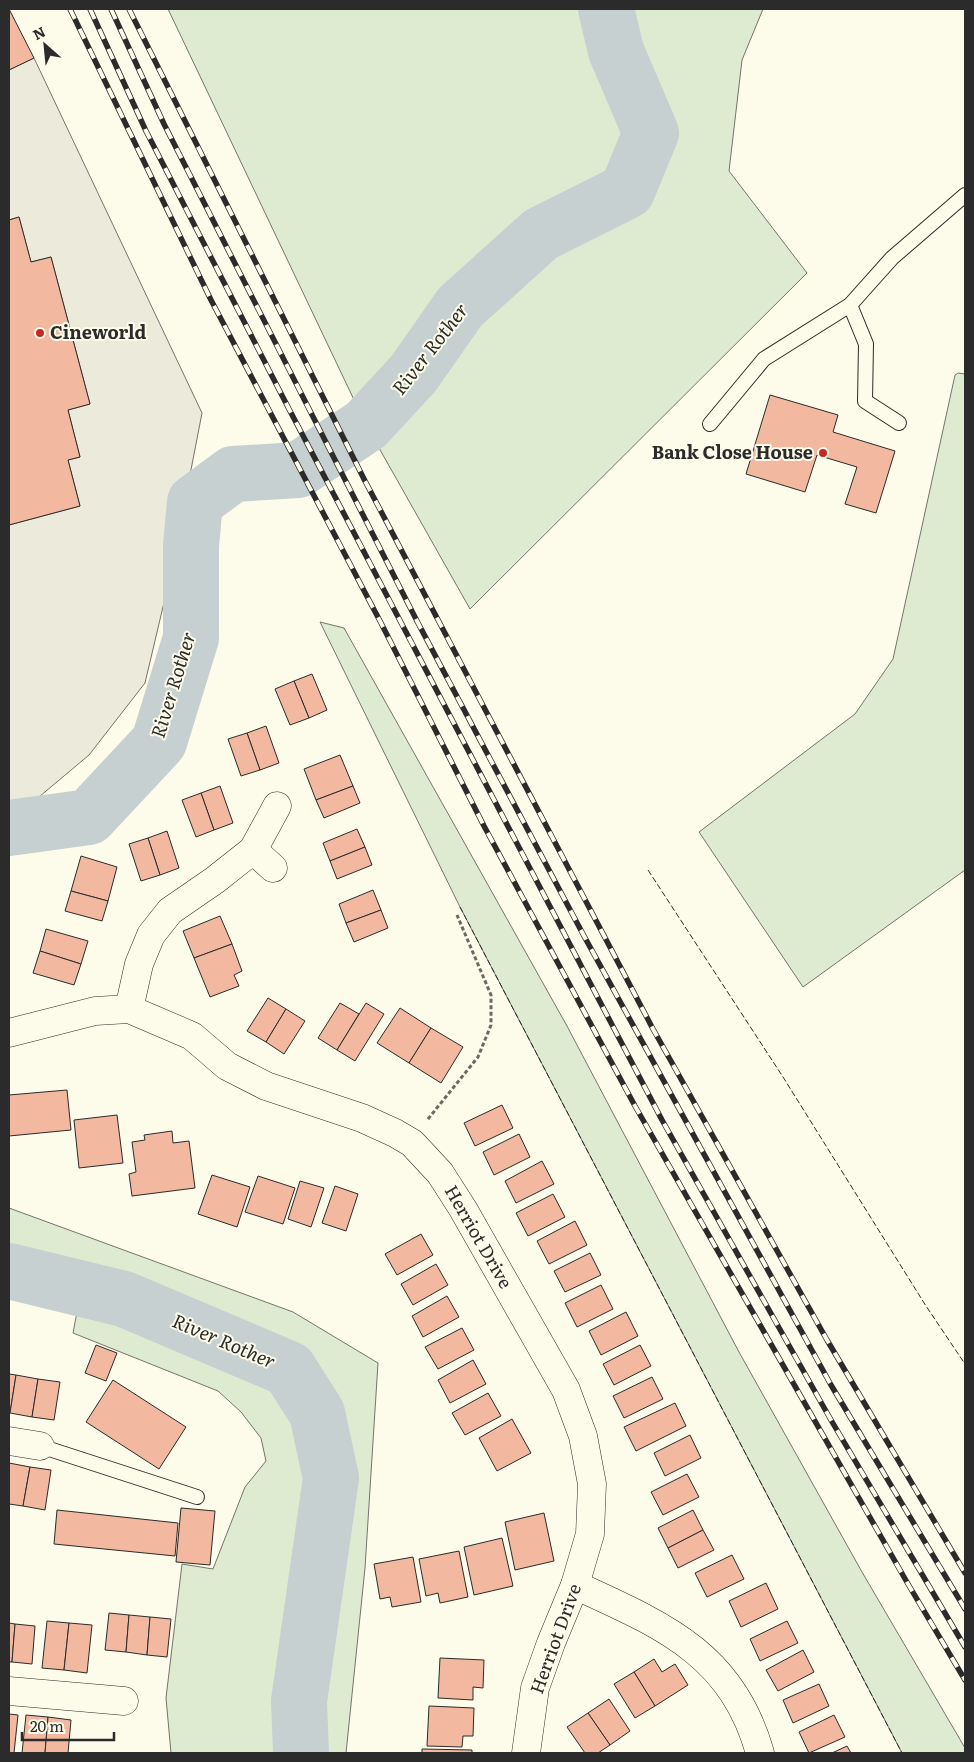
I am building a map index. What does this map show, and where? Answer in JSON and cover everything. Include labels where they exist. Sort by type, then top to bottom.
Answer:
[{"type":"street","points":[[129,1009],[139,964],[151,935],[170,911],[215,880],[253,850],[277,806]]},
{"type":"street","points":[[253,850],[273,868]]},
{"type":"street","name":"Herriot Drive","points":[[9,1033],[95,1011],[129,1009],[192,1036],[227,1066],[266,1086],[362,1118],[412,1143],[440,1173],[463,1209],[566,1390],[583,1436],[592,1484],[590,1534],[575,1586],[551,1643],[535,1688],[526,1753]]},
{"type":"street","points":[[9,1441],[40,1446]]},
{"type":"street","points":[[575,1586],[650,1620],[691,1646],[718,1672],[738,1701],[760,1753]]},
{"type":"street","points":[[9,1691],[124,1701]]},
{"type":"lane","points":[[710,424],[764,359],[850,305],[892,258],[965,196]]},
{"type":"lane","points":[[850,305],[866,344],[865,401],[899,423]]},
{"type":"lane","points":[[40,1446],[197,1497]]},
{"type":"path","points":[[412,1143],[433,1112],[478,1057],[491,1025],[491,995],[457,915]]},
{"type":"green space","points":[[168,9],[763,9],[742,60],[729,171],[807,273],[470,609],[366,425]]},
{"type":"green space","points":[[958,373],[965,374],[965,870],[803,987],[699,832],[855,714],[893,659],[955,375]]},
{"type":"green space","points":[[320,622],[344,628],[567,1026],[739,1352],[862,1572],[965,1748],[965,1753],[902,1753],[460,907]]},
{"type":"green space","points":[[9,1208],[293,1312],[378,1363],[365,1568],[346,1753],[171,1753],[166,1698],[182,1564],[213,1569],[245,1487],[266,1461],[261,1438],[241,1412],[218,1391],[73,1333],[78,1307],[9,1289]]},
{"type":"shaded area","points":[[34,58],[202,413],[171,573],[145,683],[89,755],[33,802],[9,802],[9,525],[80,506],[68,460],[80,457],[68,410],[90,404],[51,257],[31,262],[19,217],[9,220],[9,70]]},
{"type":"building","points":[[9,9],[34,58],[9,70]]},
{"type":"building","name":"Cineworld","points":[[19,217],[31,262],[51,257],[90,404],[68,410],[80,457],[68,460],[80,506],[9,525],[9,220]]},
{"type":"building","name":"Bank Close House","points":[[770,395],[838,415],[833,432],[895,451],[876,513],[845,504],[857,467],[817,455],[805,492],[746,474]]},
{"type":"building","points":[[312,674],[327,710],[309,718],[294,681]]},
{"type":"building","points":[[294,681],[309,718],[290,725],[275,689]]},
{"type":"building","points":[[266,726],[279,763],[260,770],[247,733]]},
{"type":"building","points":[[247,733],[260,770],[241,776],[228,739]]},
{"type":"building","points":[[340,755],[353,786],[316,800],[304,769]]},
{"type":"building","points":[[220,786],[233,823],[214,830],[201,793]]},
{"type":"building","points":[[353,786],[360,803],[324,818],[316,800]]},
{"type":"building","points":[[201,793],[214,830],[196,837],[182,800]]},
{"type":"building","points":[[357,829],[365,847],[330,861],[323,843]]},
{"type":"building","points":[[167,831],[179,868],[160,875],[148,838]]},
{"type":"building","points":[[148,838],[160,875],[141,881],[129,844]]},
{"type":"building","points":[[365,847],[372,865],[337,879],[330,861]]},
{"type":"building","points":[[81,856],[117,867],[108,901],[71,891]]},
{"type":"building","points":[[373,890],[381,910],[346,923],[339,904]]},
{"type":"building","points":[[71,891],[108,901],[102,921],[65,911]]},
{"type":"building","points":[[381,910],[388,928],[354,942],[346,923]]},
{"type":"building","points":[[220,916],[232,944],[194,958],[183,931]]},
{"type":"building","points":[[46,929],[88,941],[81,964],[40,951]]},
{"type":"building","points":[[232,944],[242,971],[234,975],[239,986],[210,997],[194,958]]},
{"type":"building","points":[[40,951],[81,964],[74,985],[33,973]]},
{"type":"building","points":[[268,998],[286,1009],[266,1042],[247,1031]]},
{"type":"building","points":[[340,1003],[359,1014],[337,1050],[318,1038]]},
{"type":"building","points":[[366,1003],[384,1014],[355,1061],[337,1050]]},
{"type":"building","points":[[400,1008],[431,1028],[409,1063],[377,1043]]},
{"type":"building","points":[[286,1009],[305,1021],[284,1054],[266,1042]]},
{"type":"building","points":[[431,1028],[463,1047],[441,1083],[409,1063]]},
{"type":"building","points":[[67,1090],[71,1130],[9,1136],[9,1095]]},
{"type":"building","points":[[502,1105],[513,1128],[475,1146],[464,1123]]},
{"type":"building","points":[[117,1115],[123,1163],[79,1168],[74,1120]]},
{"type":"building","points":[[172,1131],[173,1143],[189,1141],[195,1188],[132,1196],[129,1174],[136,1172],[132,1142],[145,1140],[144,1135]]},
{"type":"building","points":[[519,1134],[530,1157],[494,1175],[483,1152]]},
{"type":"building","points":[[542,1161],[554,1184],[516,1203],[505,1181]]},
{"type":"building","points":[[212,1175],[250,1187],[237,1227],[198,1214]]},
{"type":"building","points":[[258,1176],[295,1188],[283,1224],[245,1212]]},
{"type":"building","points":[[300,1181],[324,1188],[311,1227],[288,1219]]},
{"type":"building","points":[[335,1186],[358,1194],[346,1231],[322,1223]]},
{"type":"building","points":[[553,1194],[565,1217],[528,1236],[516,1213]]},
{"type":"building","points":[[575,1221],[587,1245],[549,1264],[537,1241]]},
{"type":"building","points":[[421,1234],[433,1255],[397,1275],[385,1254]]},
{"type":"building","points":[[590,1253],[601,1275],[565,1292],[554,1271]]},
{"type":"building","points":[[436,1264],[448,1285],[413,1305],[401,1284]]},
{"type":"building","points":[[601,1285],[613,1309],[577,1327],[565,1303]]},
{"type":"building","points":[[447,1296],[459,1317],[423,1337],[412,1316]]},
{"type":"building","points":[[626,1312],[638,1336],[601,1355],[589,1331]]},
{"type":"building","points":[[462,1328],[474,1350],[438,1369],[425,1347]]},
{"type":"building","points":[[96,1345],[117,1353],[106,1381],[85,1373]]},
{"type":"building","points":[[640,1345],[651,1366],[614,1385],[603,1364]]},
{"type":"building","points":[[473,1360],[486,1384],[450,1403],[438,1380]]},
{"type":"building","points":[[9,1374],[16,1375],[10,1413],[9,1413]]},
{"type":"building","points":[[16,1375],[38,1379],[32,1417],[10,1413]]},
{"type":"building","points":[[652,1377],[663,1399],[624,1418],[613,1396]]},
{"type":"building","points":[[38,1379],[60,1382],[54,1420],[32,1417]]},
{"type":"building","points":[[113,1380],[186,1427],[159,1469],[86,1422]]},
{"type":"building","points":[[488,1393],[501,1416],[465,1435],[452,1413]]},
{"type":"building","points":[[675,1403],[686,1426],[636,1451],[624,1427]]},
{"type":"building","points":[[512,1419],[531,1453],[497,1471],[479,1438]]},
{"type":"building","points":[[690,1435],[701,1458],[665,1476],[654,1453]]},
{"type":"building","points":[[9,1463],[30,1467],[23,1506],[9,1504]]},
{"type":"building","points":[[30,1467],[51,1470],[45,1510],[23,1506]]},
{"type":"building","points":[[687,1474],[699,1497],[663,1515],[651,1492]]},
{"type":"building","points":[[181,1508],[215,1511],[210,1565],[176,1562]]},
{"type":"building","points":[[57,1510],[178,1523],[175,1556],[54,1544]]},
{"type":"building","points":[[693,1510],[703,1530],[668,1548],[658,1528]]},
{"type":"building","points":[[544,1513],[554,1561],[515,1570],[505,1522]]},
{"type":"building","points":[[703,1530],[714,1550],[678,1568],[668,1548]]},
{"type":"building","points":[[502,1538],[513,1586],[474,1595],[464,1547]]},
{"type":"building","points":[[459,1551],[468,1597],[440,1603],[438,1593],[426,1596],[419,1559]]},
{"type":"building","points":[[732,1555],[744,1579],[707,1597],[695,1573]]},
{"type":"building","points":[[413,1557],[421,1602],[392,1607],[390,1597],[380,1599],[374,1564]]},
{"type":"building","points":[[766,1583],[778,1609],[741,1627],[729,1601]]},
{"type":"building","points":[[109,1613],[129,1615],[126,1652],[105,1650]]},
{"type":"building","points":[[129,1615],[150,1617],[147,1655],[126,1652]]},
{"type":"building","points":[[150,1617],[171,1619],[167,1657],[147,1655]]},
{"type":"building","points":[[47,1621],[69,1623],[64,1670],[42,1668]]},
{"type":"building","points":[[787,1621],[798,1643],[760,1661],[750,1639]]},
{"type":"building","points":[[9,1623],[15,1624],[12,1662],[9,1662]]},
{"type":"building","points":[[69,1623],[92,1625],[87,1673],[64,1670]]},
{"type":"building","points":[[15,1624],[35,1626],[32,1664],[12,1662]]},
{"type":"building","points":[[803,1650],[814,1672],[778,1691],[766,1670]]},
{"type":"building","points":[[440,1658],[484,1660],[483,1688],[473,1687],[473,1700],[438,1698]]},
{"type":"building","points":[[654,1659],[662,1672],[675,1664],[688,1685],[655,1706],[634,1672]]},
{"type":"building","points":[[634,1672],[655,1706],[635,1718],[614,1684]]},
{"type":"building","points":[[819,1684],[829,1706],[793,1723],[783,1700]]},
{"type":"building","points":[[609,1699],[630,1731],[610,1745],[588,1713]]},
{"type":"building","points":[[429,1706],[474,1708],[473,1736],[463,1736],[462,1747],[427,1746]]},
{"type":"building","points":[[588,1713],[610,1745],[598,1753],[585,1753],[567,1727]]},
{"type":"building","points":[[9,1714],[18,1715],[14,1753],[9,1753]]},
{"type":"building","points":[[26,1715],[48,1717],[45,1753],[22,1753]]},
{"type":"building","points":[[834,1715],[845,1737],[809,1753],[799,1732]]},
{"type":"building","points":[[48,1717],[71,1720],[68,1753],[45,1753]]},
{"type":"building","points":[[847,1746],[851,1753],[832,1753]]},
{"type":"building","points":[[422,1749],[472,1750],[472,1753],[422,1753]]},
{"type":"waterway","name":"River Rother","points":[[9,828],[89,817],[159,742],[191,638],[191,546],[195,502],[233,474],[298,470],[366,425],[414,373],[460,307],[541,234],[627,191],[651,133],[616,51],[606,9]]},
{"type":"waterway","name":"River Rother","points":[[9,1271],[124,1299],[289,1369],[317,1413],[331,1478],[299,1701],[301,1753]]},
{"type":"railway","points":[[70,9],[211,300],[380,621],[484,826],[635,1106],[908,1584],[965,1680]]},
{"type":"railway","points":[[90,9],[146,131],[289,409],[662,1120],[831,1420],[965,1647]]},
{"type":"railway","points":[[111,9],[164,124],[418,623],[584,936],[831,1385],[965,1609]]},
{"type":"railway","points":[[129,9],[364,479],[653,1029],[827,1340],[965,1573]]},
{"type":"fence","points":[[648,870],[783,1077],[926,1306],[965,1364]]},
{"type":"fence","points":[[460,907],[902,1753]]},
{"type":"place","name":"Cineworld","points":[[40,333]]},
{"type":"place","name":"Bank Close House","points":[[823,453]]}]
